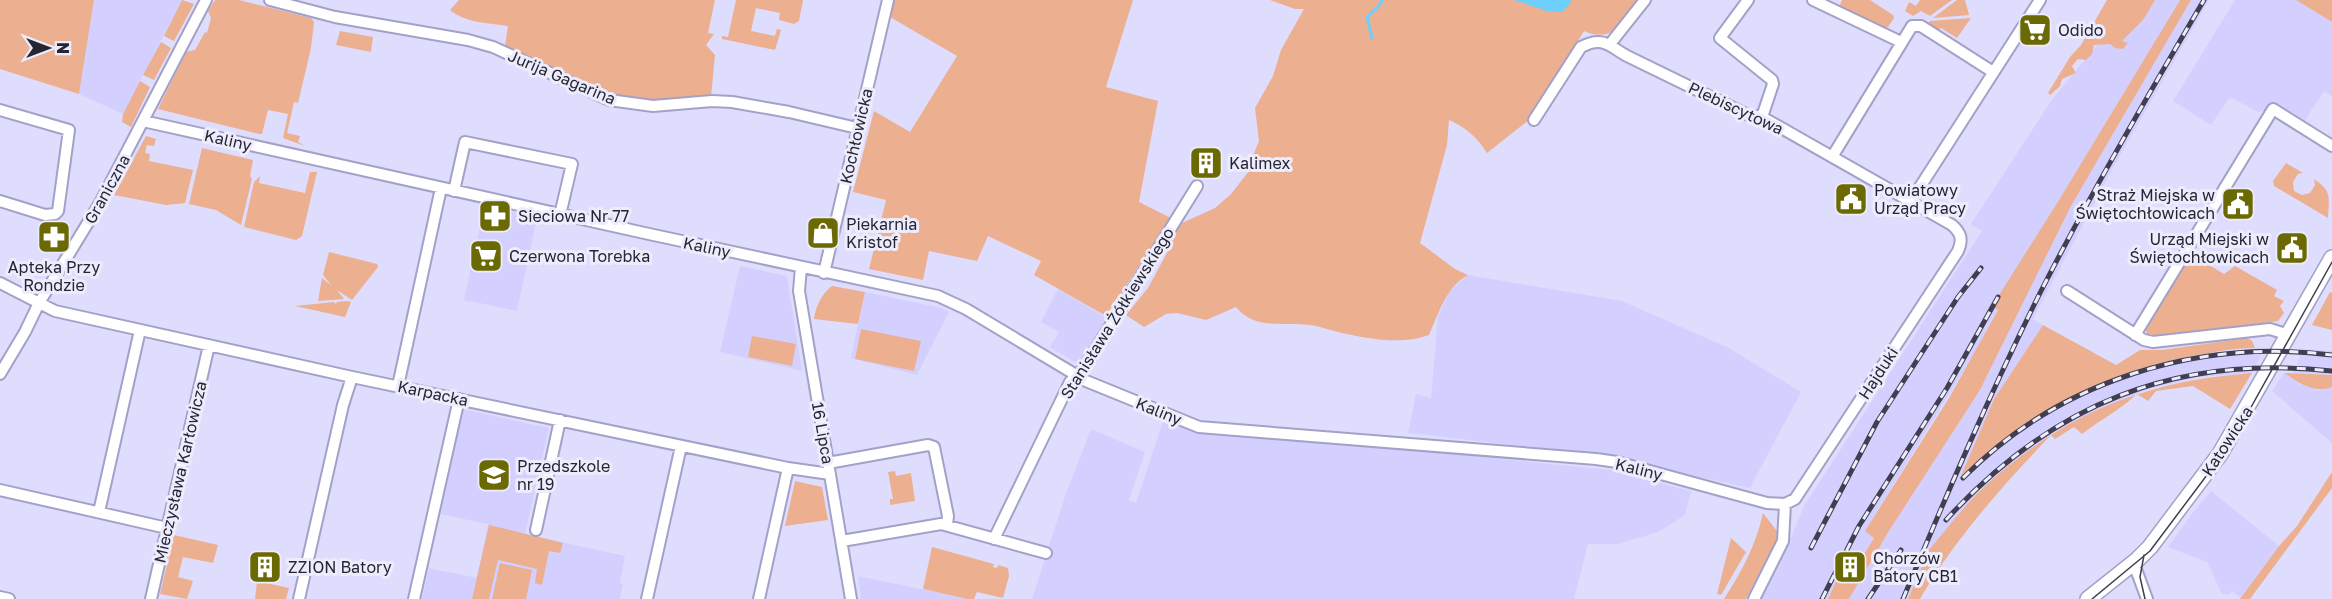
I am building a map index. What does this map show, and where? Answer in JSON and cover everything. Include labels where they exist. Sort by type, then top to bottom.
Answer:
[{"type":"street","name":"Graniczna","points":[[0,374],[39,303],[100,203],[206,0]]},
{"type":"street","name":"Jurija Gagarina","points":[[270,0],[335,17],[468,40],[493,47],[574,85],[615,101],[653,106],[712,101],[732,102],[789,112],[857,128]]},
{"type":"street","name":"Kochłowicka","points":[[824,273],[888,0]]},
{"type":"street","points":[[1534,120],[1581,46],[1589,42],[1610,44],[1645,0]]},
{"type":"street","points":[[1748,0],[1720,38],[1772,80],[1773,84],[1762,117]]},
{"type":"street","points":[[1814,0],[1828,3],[1901,42]]},
{"type":"street","points":[[1911,201],[2040,0]]},
{"type":"street","points":[[1832,157],[1912,26],[1921,26],[1993,72]]},
{"type":"street","name":"Plebiscytowa","points":[[1610,44],[1627,56],[1748,115],[1762,117],[1952,225],[1961,235]]},
{"type":"street","points":[[2135,335],[2273,109],[2332,146]]},
{"type":"street","points":[[0,110],[69,129],[58,211],[55,214],[45,215],[0,201]]},
{"type":"street","name":"Kaliny","points":[[143,121],[560,215],[938,296],[966,309],[1077,376],[1199,427],[1596,459],[1617,462],[1767,503],[1785,504]]},
{"type":"street","points":[[454,191],[465,142],[572,164],[560,215]]},
{"type":"street","name":"Stanisława Żółkiewskiego","points":[[994,539],[1070,382],[1084,368],[1197,186]]},
{"type":"street","points":[[398,386],[441,188]]},
{"type":"street","name":"Hajduki","points":[[1785,504],[1795,499],[1800,492],[1954,258],[1961,244],[1961,235]]},
{"type":"street","name":"Katowicka","points":[[2088,599],[2132,565],[2160,535],[2220,454],[2332,258]]},
{"type":"street","name":"16 Lipca","points":[[801,267],[799,291],[851,599]]},
{"type":"street","name":"Karpacka","points":[[0,283],[56,311],[352,377],[788,468],[830,474]]},
{"type":"street","points":[[2067,291],[2144,340],[2161,343],[2270,328],[2289,335]]},
{"type":"street","points":[[99,512],[140,330]]},
{"type":"street","name":"Mieczysława Karłowicza","points":[[151,599],[209,345]]},
{"type":"street","points":[[299,599],[343,405],[352,377]]},
{"type":"street","points":[[414,599],[459,399]]},
{"type":"street","points":[[536,530],[560,420]]},
{"type":"street","points":[[828,463],[928,445],[934,447],[948,516],[947,525]]},
{"type":"street","points":[[647,599],[681,446]]},
{"type":"street","points":[[759,599],[788,468]]},
{"type":"street","points":[[0,490],[167,528]]},
{"type":"street","points":[[1754,599],[1783,541],[1785,504]]},
{"type":"street","points":[[842,541],[947,525],[1046,553]]},
{"type":"street","points":[[2132,565],[2147,599]]},
{"type":"street","points":[[0,597],[9,599]]},
{"type":"shaded area","points":[[0,0],[94,0],[79,94],[0,69]]},
{"type":"shaded area","points":[[94,0],[182,0],[123,114],[79,94]]},
{"type":"shaded area","points":[[182,0],[194,4],[174,41],[164,36]]},
{"type":"shaded area","points":[[215,0],[239,0],[311,18],[314,22],[311,48],[298,103],[294,102],[287,133],[300,136],[298,142],[305,146],[283,138],[288,114],[268,110],[262,134],[259,134],[158,109],[186,52],[195,50],[205,32],[207,33],[211,18],[208,11]]},
{"type":"shaded area","points":[[459,0],[715,0],[708,33],[714,34],[706,45],[715,55],[711,97],[638,98],[599,90],[505,46],[508,26],[463,18],[450,10]]},
{"type":"shaded area","points":[[736,0],[803,0],[799,21],[794,24],[779,20],[780,13],[756,8],[751,31],[775,36],[777,29],[781,30],[775,50],[722,39],[722,36],[728,37]]},
{"type":"shaded area","points":[[894,0],[1133,0],[1106,87],[1158,101],[1139,202],[1171,218],[1106,316],[1034,275],[1041,261],[988,236],[977,261],[929,251],[923,280],[869,269],[886,200],[853,192],[874,111],[910,132],[957,56],[890,17]]},
{"type":"shaded area","points":[[1270,0],[1641,0],[1623,22],[1610,32],[1603,35],[1584,31],[1530,119],[1487,153],[1470,133],[1449,120],[1447,145],[1420,243],[1455,269],[1468,275],[1460,280],[1449,293],[1429,335],[1408,340],[1375,339],[1300,324],[1270,324],[1252,319],[1236,307],[1206,320],[1177,313],[1166,314],[1144,327],[1126,315],[1148,288],[1169,249],[1174,232],[1180,224],[1215,208],[1231,194],[1249,171],[1259,141],[1255,108],[1273,76],[1281,50],[1304,9],[1295,9]]},
{"type":"shaded area","points":[[1514,0],[1572,0],[1563,12],[1547,11]]},
{"type":"shaded area","points":[[1842,0],[1870,0],[1894,18],[1888,27],[1881,27],[1839,7]]},
{"type":"shaded area","points":[[1920,0],[1952,0],[1930,16],[1921,11],[1913,16],[1905,11],[1909,2],[1916,6]]},
{"type":"shaded area","points":[[1957,0],[1965,0],[1969,15],[1933,18]]},
{"type":"shaded area","points":[[2107,0],[2155,0],[2143,20],[2122,41],[2128,43],[2123,49],[2115,48],[2110,44],[2094,45],[2092,54],[2086,60],[2078,59],[2072,66],[2076,73],[2062,79],[2060,86],[2050,95],[2048,93],[2070,57],[2081,45]]},
{"type":"shaded area","points":[[2129,0],[2180,0],[1992,306],[1998,309],[1974,354],[1865,531],[1874,537],[1846,583],[1838,578],[1828,599],[1760,599],[1788,545],[1804,506],[1982,231],[1971,224],[2051,101],[2099,43]]},
{"type":"shaded area","points":[[2180,0],[2191,0],[2071,206],[1980,390],[1889,531],[1849,599],[1828,599],[1838,577],[1846,583],[1874,538],[1865,531],[1949,398],[1998,310],[1992,306]]},
{"type":"shaded area","points":[[2191,0],[2209,0],[2113,168],[2033,319],[2043,325],[1994,399],[1963,475],[2035,417],[2066,399],[2129,372],[2207,353],[2261,348],[2261,355],[2252,373],[2200,377],[2148,389],[2067,425],[2036,445],[1929,551],[1932,552],[1923,564],[1908,599],[1849,599],[1889,531],[1980,390],[2071,206]]},
{"type":"shaded area","points":[[2235,0],[2296,0],[2332,22],[2332,96],[2324,91],[2303,123],[2271,103],[2266,110],[2258,112],[2230,97],[2211,125],[2173,101]]},
{"type":"shaded area","points":[[2296,0],[2332,0],[2332,22]]},
{"type":"shaded area","points":[[1971,18],[1957,38],[1941,28],[1938,30],[1928,24],[1930,21]]},
{"type":"shaded area","points":[[340,31],[373,37],[371,52],[336,45]]},
{"type":"shaded area","points":[[161,42],[171,48],[154,80],[143,75]]},
{"type":"shaded area","points":[[140,81],[150,87],[131,127],[122,122],[123,114]]},
{"type":"shaded area","points":[[146,136],[156,139],[154,146],[147,145],[145,153],[150,154],[149,161],[193,170],[185,203],[166,205],[114,195]]},
{"type":"shaded area","points":[[202,148],[253,160],[250,176],[252,179],[241,225],[216,210],[189,204]]},
{"type":"shaded area","points":[[2286,163],[2303,173],[2298,174],[2293,182],[2294,191],[2302,195],[2310,193],[2315,185],[2314,179],[2324,187],[2329,200],[2328,218],[2274,186],[2273,181]]},
{"type":"shaded area","points":[[310,172],[317,172],[302,236],[296,240],[244,227],[254,182],[260,176],[259,183],[305,193]]},
{"type":"shaded area","points":[[488,207],[537,217],[517,311],[467,302],[464,299],[483,213],[487,213]]},
{"type":"shaded area","points":[[329,252],[377,264],[378,267],[352,300],[337,290],[344,299],[318,301],[322,278],[332,286],[323,275]]},
{"type":"shaded area","points":[[2191,254],[2224,274],[2235,266],[2277,290],[2274,296],[2284,301],[2280,306],[2284,313],[2278,321],[2161,336],[2147,334],[2146,330]]},
{"type":"shaded area","points":[[740,266],[787,276],[802,371],[720,352]]},
{"type":"shaded area","points":[[1468,275],[1622,301],[1729,348],[1801,392],[1750,488],[1599,455],[1408,433],[1416,394],[1431,398],[1438,316],[1450,291]]},
{"type":"shaded area","points":[[832,286],[865,292],[858,324],[814,319],[820,300]]},
{"type":"shaded area","points":[[1058,289],[1109,319],[1080,365],[1050,347],[1059,332],[1041,322]]},
{"type":"shaded area","points":[[865,292],[942,308],[949,312],[917,375],[851,358]]},
{"type":"shaded area","points":[[2330,292],[2332,293],[2332,330],[2312,325]]},
{"type":"shaded area","points":[[334,302],[336,304],[351,302],[345,317],[295,306]]},
{"type":"shaded area","points":[[2043,325],[2116,365],[2140,350],[2162,350],[2247,338],[2252,341],[2255,348],[2187,357],[2122,375],[2093,387],[2039,416],[1961,476],[1994,399]]},
{"type":"shaded area","points":[[861,329],[921,341],[914,371],[855,359]]},
{"type":"shaded area","points":[[752,336],[796,344],[792,366],[748,357]]},
{"type":"shaded area","points":[[2302,349],[2332,351],[2332,375],[2294,373]]},
{"type":"shaded area","points":[[2252,373],[2230,409],[2193,386],[2156,391],[2148,401],[2138,394],[2212,377]]},
{"type":"shaded area","points":[[2284,373],[2300,384],[2318,390],[2332,387],[2332,443],[2272,391]]},
{"type":"shaded area","points":[[2284,373],[2332,375],[2332,387],[2312,388]]},
{"type":"shaded area","points":[[2136,395],[2082,434],[2074,427],[2055,439],[2051,435],[2074,421]]},
{"type":"shaded area","points":[[463,409],[549,428],[525,534],[625,556],[620,583],[623,584],[620,599],[422,599],[429,568],[477,578],[488,524],[440,514]]},
{"type":"shaded area","points":[[1164,418],[1354,444],[1611,470],[1691,491],[1685,515],[1658,532],[1618,544],[1588,544],[1574,599],[1032,599],[1066,493],[1091,429],[1145,452],[1129,500],[1136,503]]},
{"type":"shaded area","points":[[2050,436],[2015,473],[1964,534],[1920,599],[1908,599],[1923,564],[1932,553],[1928,551],[1961,511],[2012,463]]},
{"type":"shaded area","points":[[895,471],[896,476],[911,473],[915,501],[890,505],[890,499],[893,499],[888,472]]},
{"type":"shaded area","points":[[2332,472],[2332,488],[2250,599],[2240,599],[2279,546],[2297,526]]},
{"type":"shaded area","points":[[795,481],[822,487],[828,520],[785,526]]},
{"type":"shaded area","points":[[2211,491],[2279,546],[2241,598],[2232,591],[2230,594],[2222,594],[2207,562],[2168,547]]},
{"type":"shaded area","points":[[1763,513],[1777,531],[1777,539],[1746,599],[1724,599],[1748,558]]},
{"type":"shaded area","points":[[489,525],[563,543],[560,553],[549,551],[542,585],[535,583],[537,569],[498,560],[489,599],[472,599]]},
{"type":"shaded area","points":[[174,535],[218,545],[213,563],[183,557],[178,577],[193,581],[187,599],[160,594]]},
{"type":"shaded area","points":[[1731,538],[1746,552],[1721,595],[1717,594]]},
{"type":"shaded area","points":[[932,547],[994,564],[993,567],[997,568],[998,565],[1008,568],[1009,576],[1003,598],[977,592],[974,599],[967,599],[923,589]]},
{"type":"shaded area","points":[[500,563],[532,570],[526,599],[492,599]]},
{"type":"shaded area","points":[[858,576],[916,588],[967,599],[861,599]]},
{"type":"shaded area","points":[[257,581],[289,588],[286,599],[255,599]]},
{"type":"waterway","points":[[1372,38],[1367,17],[1382,0]]},
{"type":"tram line","points":[[2092,599],[2150,551],[2213,467],[2245,418],[2332,262]]},
{"type":"tram line","points":[[2144,555],[2140,577],[2145,599]]},
{"type":"railway","points":[[1903,599],[1969,445],[2040,293],[2099,182],[2204,0]]},
{"type":"railway","points":[[1811,548],[1877,422],[1958,297],[1981,268]]},
{"type":"railway","points":[[1822,599],[1859,526],[1947,388],[1998,297]]},
{"type":"railway","points":[[1963,478],[2001,444],[2042,415],[2086,392],[2133,374],[2181,361],[2231,353],[2281,351],[2332,355]]},
{"type":"railway","points":[[1946,520],[1987,480],[2029,445],[2073,417],[2120,396],[2169,380],[2220,371],[2275,368],[2332,371]]},
{"type":"railway","points":[[1868,599],[1901,550]]},
{"type":"place","name":"Odido","points":[[2035,30]]},
{"type":"place","name":"Kalimex","points":[[1206,163]]},
{"type":"place","name":"Powiatowy Urząd Pracy","points":[[1851,199]]},
{"type":"place","name":"Straż Miejska w Świętochłowicach","points":[[2238,204]]},
{"type":"place","name":"Sieciowa Nr 77","points":[[495,216]]},
{"type":"place","name":"Piekarnia Kristof","points":[[823,233]]},
{"type":"place","name":"Apteka Przy Rondzie","points":[[54,237]]},
{"type":"place","name":"Urząd Miejski w Świętochłowicach","points":[[2292,248]]},
{"type":"place","name":"Czerwona Torebka","points":[[486,256]]},
{"type":"place","name":"Przedszkole nr 19","points":[[494,475]]},
{"type":"place","name":"ZZION Batory","points":[[265,567]]},
{"type":"place","name":"Chorzów Batory CB1","points":[[1850,567]]}]
